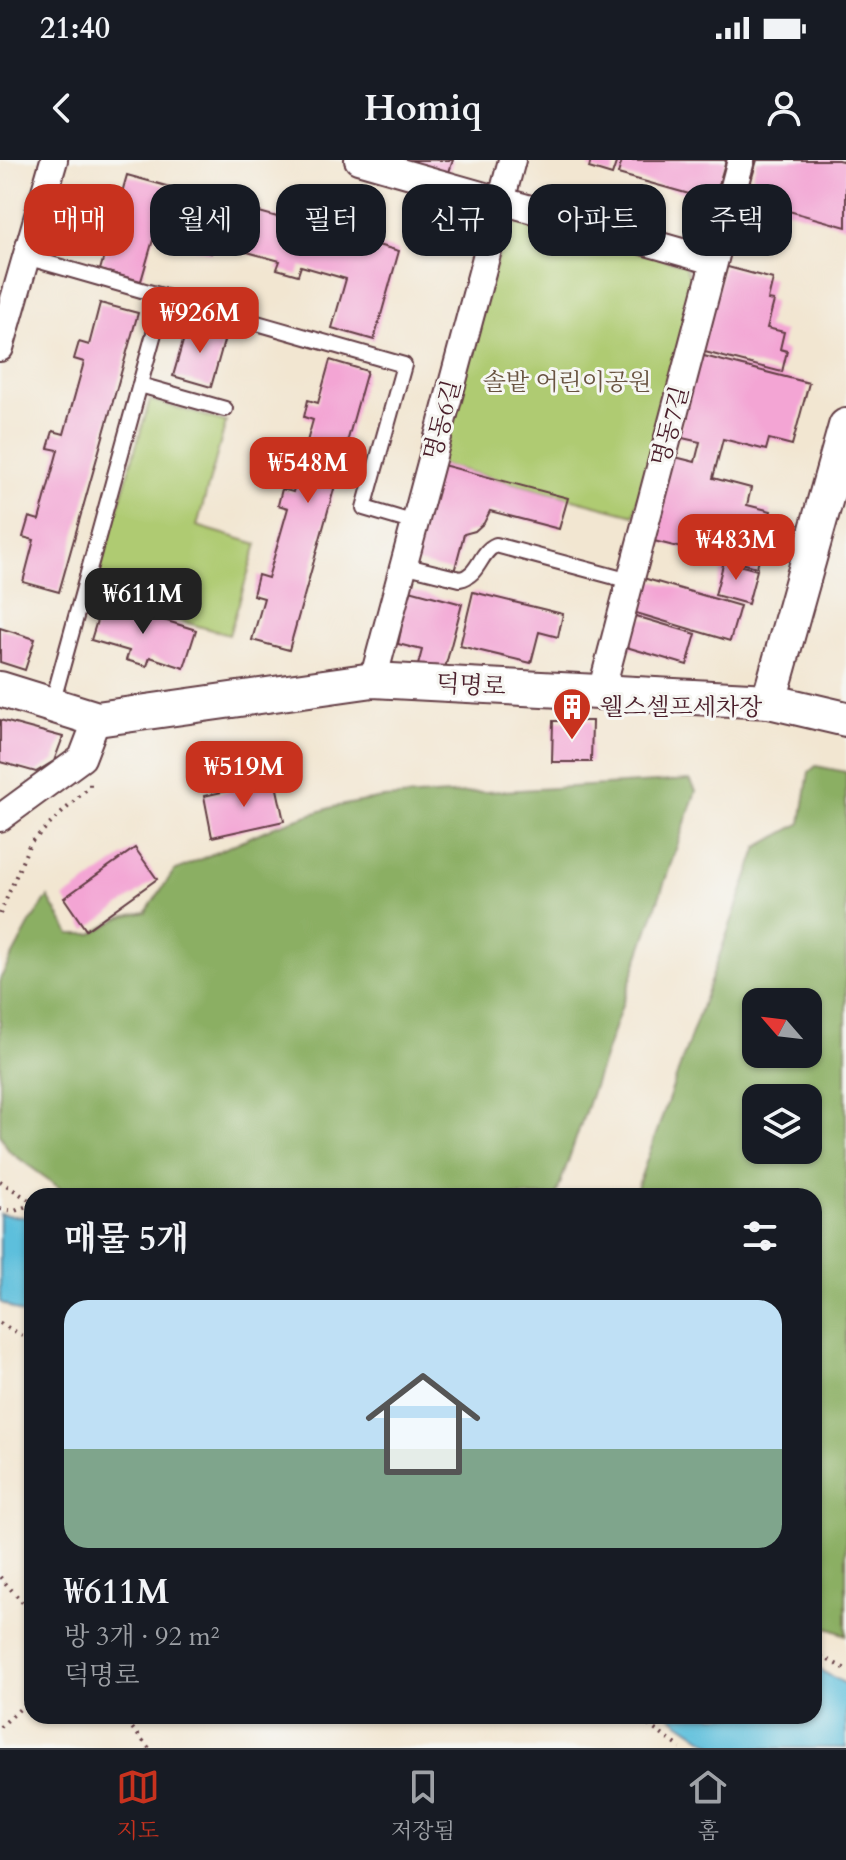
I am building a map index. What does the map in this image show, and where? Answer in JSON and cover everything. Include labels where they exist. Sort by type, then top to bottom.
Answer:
[{"type":"street","points":[[0,348],[54,160]]},
{"type":"street","points":[[358,160],[441,184]]},
{"type":"street","name":"명동6길","points":[[505,184],[512,160]]},
{"type":"street","name":"명동7길","points":[[601,692],[741,160]]},
{"type":"street","points":[[512,204],[713,261]]},
{"type":"street","name":"명동6길","points":[[373,680],[485,256]]},
{"type":"street","points":[[769,701],[846,426]]},
{"type":"street","name":"덕명로","points":[[0,689],[97,719],[373,680],[769,701],[846,719]]},
{"type":"street","points":[[0,818],[82,758],[97,719]]},
{"type":"lane","points":[[26,257],[404,365],[364,508],[415,523]]},
{"type":"lane","points":[[52,704],[164,297]]},
{"type":"lane","points":[[140,385],[225,409]]},
{"type":"lane","points":[[403,565],[460,579],[468,578],[489,548],[496,545],[630,581]]},
{"type":"path","points":[[0,914],[30,843],[90,786],[82,758]]},
{"type":"path","points":[[0,1181],[24,1198]]},
{"type":"path","points":[[0,1209],[15,1211],[24,1207]]},
{"type":"path","points":[[0,1323],[24,1336]]},
{"type":"path","points":[[0,1577],[24,1604]]},
{"type":"path","points":[[822,1657],[846,1669]]},
{"type":"path","points":[[0,1727],[24,1705]]},
{"type":"path","points":[[129,1724],[149,1748]]},
{"type":"path","points":[[646,1724],[681,1748]]},
{"type":"green space","name":"솔밭 어린이공원","points":[[522,220],[528,222],[528,256],[652,256],[684,265],[697,291],[634,515],[439,464],[498,256],[512,256],[512,227]]},
{"type":"green space","points":[[150,400],[226,422],[197,526],[257,544],[229,635],[92,595]]},
{"type":"green space","points":[[816,766],[846,772],[846,1635],[822,1626],[822,1188],[637,1188],[758,847],[801,823],[809,772]]},
{"type":"green space","points":[[690,780],[696,791],[559,1188],[60,1188],[9,1151],[0,1134],[0,979],[48,897],[70,934],[92,934],[122,917],[146,912],[174,871],[275,826],[333,807],[382,798]]},
{"type":"water","points":[[0,1214],[24,1217],[24,1315],[0,1302]]},
{"type":"water","points":[[822,1671],[846,1684],[846,1748],[717,1748],[682,1724],[822,1724]]},
{"type":"building","points":[[402,160],[453,160],[448,175]]},
{"type":"building","points":[[591,160],[617,160],[612,175],[589,168]]},
{"type":"building","points":[[622,160],[726,160],[719,184],[682,184],[682,192],[666,188],[666,184],[654,184],[618,174]]},
{"type":"building","points":[[757,160],[846,162],[846,227],[792,212],[792,184],[750,184]]},
{"type":"building","points":[[127,175],[159,184],[150,184],[150,250],[141,281],[100,270],[104,256],[134,256],[134,184],[124,184]]},
{"type":"building","points":[[260,212],[276,217],[276,256],[386,256],[386,247],[399,251],[374,340],[332,328],[346,279],[301,266],[298,275],[277,269],[280,261],[260,256]]},
{"type":"building","points":[[724,266],[773,279],[768,300],[774,301],[767,328],[784,332],[780,349],[787,351],[782,372],[701,351]]},
{"type":"building","points":[[100,303],[138,313],[59,592],[23,582],[34,540],[23,537],[29,517],[39,520],[58,450],[48,448],[53,431],[64,434],[84,362],[74,359],[79,342],[89,345]]},
{"type":"building","points":[[188,324],[226,334],[211,387],[173,376]]},
{"type":"building","points":[[700,355],[809,383],[792,445],[769,439],[766,450],[723,439],[713,478],[751,488],[747,505],[771,511],[757,567],[650,540],[671,456],[695,462],[700,442],[678,437]]},
{"type":"building","points":[[330,360],[367,371],[289,650],[252,640],[264,598],[253,595],[258,575],[268,578],[288,508],[278,505],[282,489],[293,492],[313,420],[304,417],[308,400],[318,403]]},
{"type":"building","points":[[439,464],[568,498],[559,529],[490,511],[475,531],[464,534],[454,572],[414,562]]},
{"type":"building","points":[[724,561],[757,570],[748,604],[715,595]]},
{"type":"building","points":[[643,578],[740,606],[730,641],[633,612]]},
{"type":"building","points":[[402,588],[462,604],[444,672],[418,665],[422,650],[398,644],[401,630],[392,628]]},
{"type":"building","points":[[473,592],[563,614],[558,637],[539,632],[531,663],[460,646]]},
{"type":"building","points":[[103,601],[196,630],[184,668],[150,657],[147,666],[126,660],[129,651],[91,640]]},
{"type":"building","points":[[632,615],[696,634],[687,665],[623,646]]},
{"type":"building","points":[[0,628],[35,639],[25,670],[0,662]]},
{"type":"building","points":[[0,720],[63,737],[54,761],[36,772],[0,762]]},
{"type":"building","name":"웰스셀프세차장","points":[[553,721],[592,721],[591,762],[552,762]]},
{"type":"building","points":[[275,780],[284,821],[212,837],[204,796]]},
{"type":"building","points":[[135,848],[157,879],[86,930],[64,898]]},
{"type":"place","name":"웰스셀프세차장","points":[[572,741]]}]
